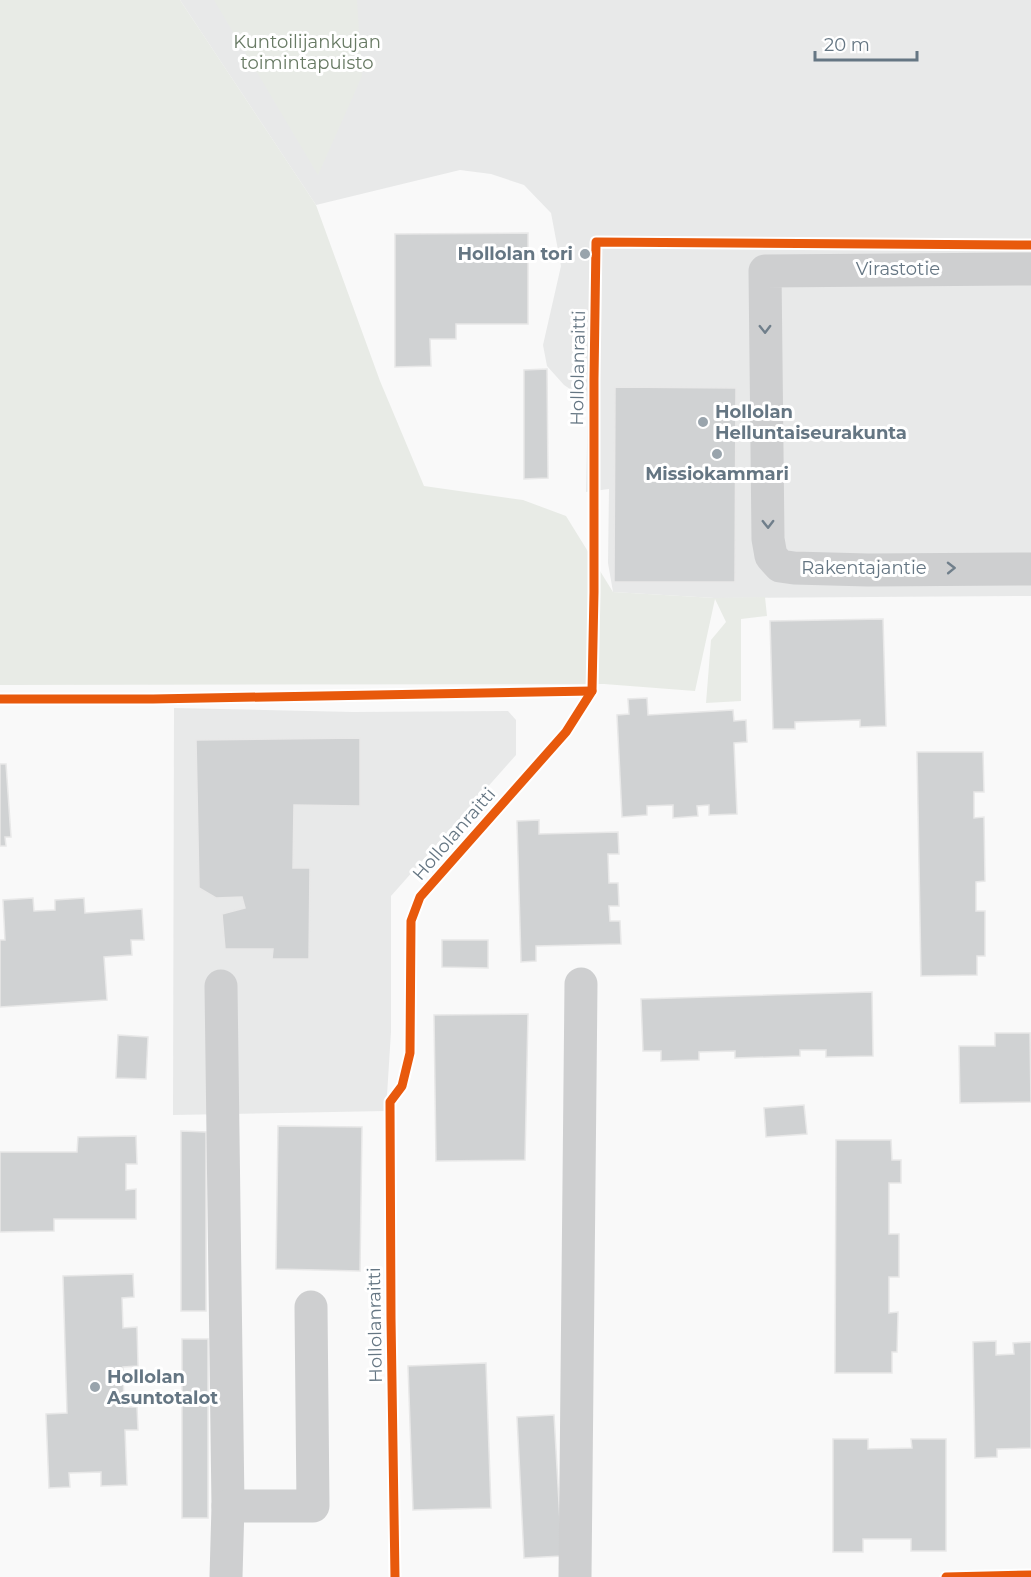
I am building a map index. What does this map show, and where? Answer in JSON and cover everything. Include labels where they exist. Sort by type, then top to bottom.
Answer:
[{"type":"lane","name":"Virastotie","points":[[765,271],[1031,269]]},
{"type":"lane","name":"Rakentajantie","points":[[765,271],[768,538],[771,556],[780,566],[794,568],[1031,569]]},
{"type":"lane","points":[[575,1577],[581,984]]},
{"type":"lane","points":[[221,986],[228,1506],[226,1577]]},
{"type":"lane","points":[[228,1506],[314,1506],[311,1307]]},
{"type":"shaded area","points":[[180,0],[1031,0],[1031,596],[715,598],[613,592],[608,563],[609,489],[586,492],[588,401],[564,385],[547,366],[543,345],[561,266],[551,213],[524,185],[491,174],[460,170],[316,205]]},
{"type":"shaded area","points":[[174,708],[353,712],[508,711],[516,720],[516,755],[391,896],[391,1032],[386,1111],[173,1115]]},
{"type":"green space","points":[[0,0],[180,0],[316,205],[380,381],[424,486],[523,500],[566,516],[613,592],[715,598],[765,597],[767,616],[741,619],[741,701],[706,703],[711,640],[726,622],[715,599],[695,691],[604,684],[0,685]]},
{"type":"green space","name":"Kuntoilijankujan toimintapuisto","points":[[214,0],[357,0],[362,76],[318,175]]},
{"type":"building","points":[[528,233],[528,324],[456,324],[456,339],[430,339],[431,366],[395,367],[395,234]]},
{"type":"building","points":[[547,369],[548,478],[524,479],[524,370]]},
{"type":"building","points":[[615,387],[736,388],[735,582],[614,582]]},
{"type":"building","points":[[883,619],[886,726],[860,727],[860,720],[795,722],[795,729],[773,729],[770,621]]},
{"type":"building","points":[[647,698],[648,715],[733,710],[734,721],[746,720],[747,742],[734,743],[737,814],[709,815],[709,805],[697,806],[698,816],[673,818],[673,805],[647,806],[647,815],[622,817],[617,715],[629,714],[628,699]]},
{"type":"building","points":[[360,738],[360,806],[294,805],[293,868],[310,868],[309,959],[272,959],[273,949],[225,949],[222,914],[245,908],[242,897],[216,898],[199,888],[196,740]]},
{"type":"building","points":[[917,752],[983,752],[984,792],[974,792],[974,818],[984,817],[985,881],[976,882],[976,911],[985,911],[985,956],[977,956],[977,975],[921,976]]},
{"type":"building","points":[[0,764],[6,764],[11,837],[5,837],[6,846],[0,846]]},
{"type":"building","points":[[539,820],[539,834],[618,832],[619,854],[608,854],[609,883],[618,883],[619,906],[609,906],[610,921],[620,921],[621,944],[536,946],[536,961],[521,962],[517,821]]},
{"type":"building","points":[[33,898],[34,911],[55,910],[55,900],[84,898],[85,913],[142,909],[144,940],[131,940],[132,955],[104,957],[107,1000],[0,1007],[0,940],[5,940],[3,900]]},
{"type":"building","points":[[442,940],[488,940],[488,968],[442,967]]},
{"type":"building","points":[[872,992],[873,1056],[826,1057],[826,1050],[800,1050],[800,1056],[735,1058],[735,1051],[699,1052],[699,1060],[661,1061],[661,1051],[643,1051],[641,999]]},
{"type":"building","points":[[528,1014],[525,1160],[436,1161],[434,1015]]},
{"type":"building","points":[[995,1033],[1030,1033],[1031,1102],[960,1103],[959,1046],[995,1046]]},
{"type":"building","points":[[118,1035],[148,1037],[146,1079],[116,1078]]},
{"type":"building","points":[[804,1105],[807,1134],[766,1137],[764,1108]]},
{"type":"building","points":[[278,1126],[362,1127],[360,1271],[276,1269]]},
{"type":"building","points":[[181,1131],[206,1132],[206,1311],[181,1311]]},
{"type":"building","points":[[136,1136],[137,1164],[126,1164],[126,1190],[136,1189],[136,1219],[54,1219],[54,1231],[0,1232],[0,1152],[77,1152],[78,1137]]},
{"type":"building","points":[[836,1140],[891,1140],[892,1160],[901,1160],[901,1183],[889,1183],[889,1234],[899,1234],[899,1277],[889,1277],[889,1313],[898,1312],[897,1352],[892,1352],[892,1373],[835,1373]]},
{"type":"building","name":"Hollolan Asuntotalot","points":[[133,1274],[134,1297],[122,1298],[123,1328],[137,1327],[138,1366],[123,1367],[124,1407],[137,1407],[138,1430],[125,1430],[127,1485],[101,1486],[101,1472],[69,1473],[70,1487],[49,1488],[46,1414],[67,1413],[63,1276]]},
{"type":"building","points":[[182,1339],[208,1339],[208,1518],[182,1518]]},
{"type":"building","points":[[996,1341],[996,1355],[1014,1354],[1013,1343],[1031,1342],[1031,1448],[997,1449],[997,1457],[975,1458],[973,1342]]},
{"type":"building","points":[[486,1363],[491,1508],[413,1510],[408,1366]]},
{"type":"building","points":[[554,1415],[562,1556],[524,1558],[517,1417]]},
{"type":"building","points":[[833,1439],[868,1439],[868,1449],[912,1448],[911,1439],[946,1439],[946,1551],[911,1551],[911,1539],[863,1539],[863,1552],[833,1552]]},
{"type":"cycle path","name":"Hollolanraitti","points":[[395,1577],[390,1102],[402,1086],[410,1053],[411,921],[420,897],[566,732],[592,691],[596,242],[1031,245]]},
{"type":"cycle path","points":[[0,699],[153,699],[592,691]]},
{"type":"cycle path","points":[[946,1577],[1031,1575]]},
{"type":"place","name":"Hollolan tori","points":[[585,254]]},
{"type":"place","name":"Hollolan Helluntaiseurakunta","points":[[703,422]]},
{"type":"place","name":"Missiokammari","points":[[717,454]]},
{"type":"place","name":"Hollolan Asuntotalot","points":[[95,1387]]}]
